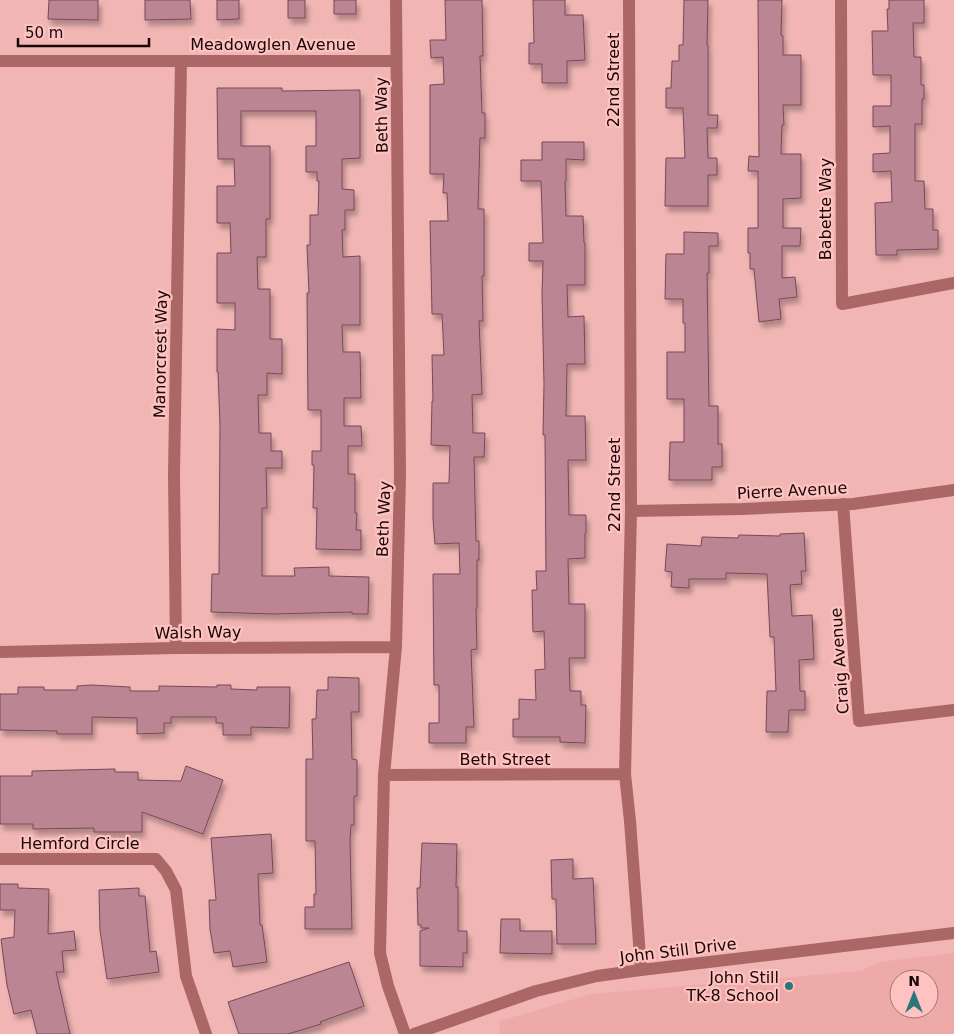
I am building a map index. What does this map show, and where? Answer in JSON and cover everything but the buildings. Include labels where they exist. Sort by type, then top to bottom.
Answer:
[{"type":"street","name":"Beth Way","points":[[396,0],[400,475],[396,647],[384,775],[380,953],[388,986],[405,1034]]},
{"type":"street","name":"22nd Street","points":[[629,0],[631,511],[626,774],[641,970]]},
{"type":"street","name":"Babette Way","points":[[841,0],[842,304],[954,283]]},
{"type":"street","name":"Meadowglen Avenue","points":[[0,61],[396,60]]},
{"type":"street","name":"Manorcrest Way","points":[[176,648],[174,474],[181,61]]},
{"type":"street","name":"Pierre Avenue","points":[[631,511],[742,509],[843,504],[954,490]]},
{"type":"street","name":"Craig Avenue","points":[[843,504],[859,721],[954,710]]},
{"type":"street","name":"Walsh Way","points":[[0,652],[176,648],[396,647]]},
{"type":"street","name":"Beth Street","points":[[384,775],[626,774]]},
{"type":"street","name":"Hemford Circle","points":[[0,859],[156,859],[166,871],[176,890],[186,976],[206,1034]]},
{"type":"street","name":"John Still Drive","points":[[414,1034],[536,992],[597,976],[954,934]]},
{"type":"shaded area","name":"John Still TK-8 School","points":[[954,953],[954,1034],[499,1034],[500,1021],[591,994],[861,971],[879,962]]},
{"type":"place","name":"John Still TK-8 School","points":[[789,986]]}]
